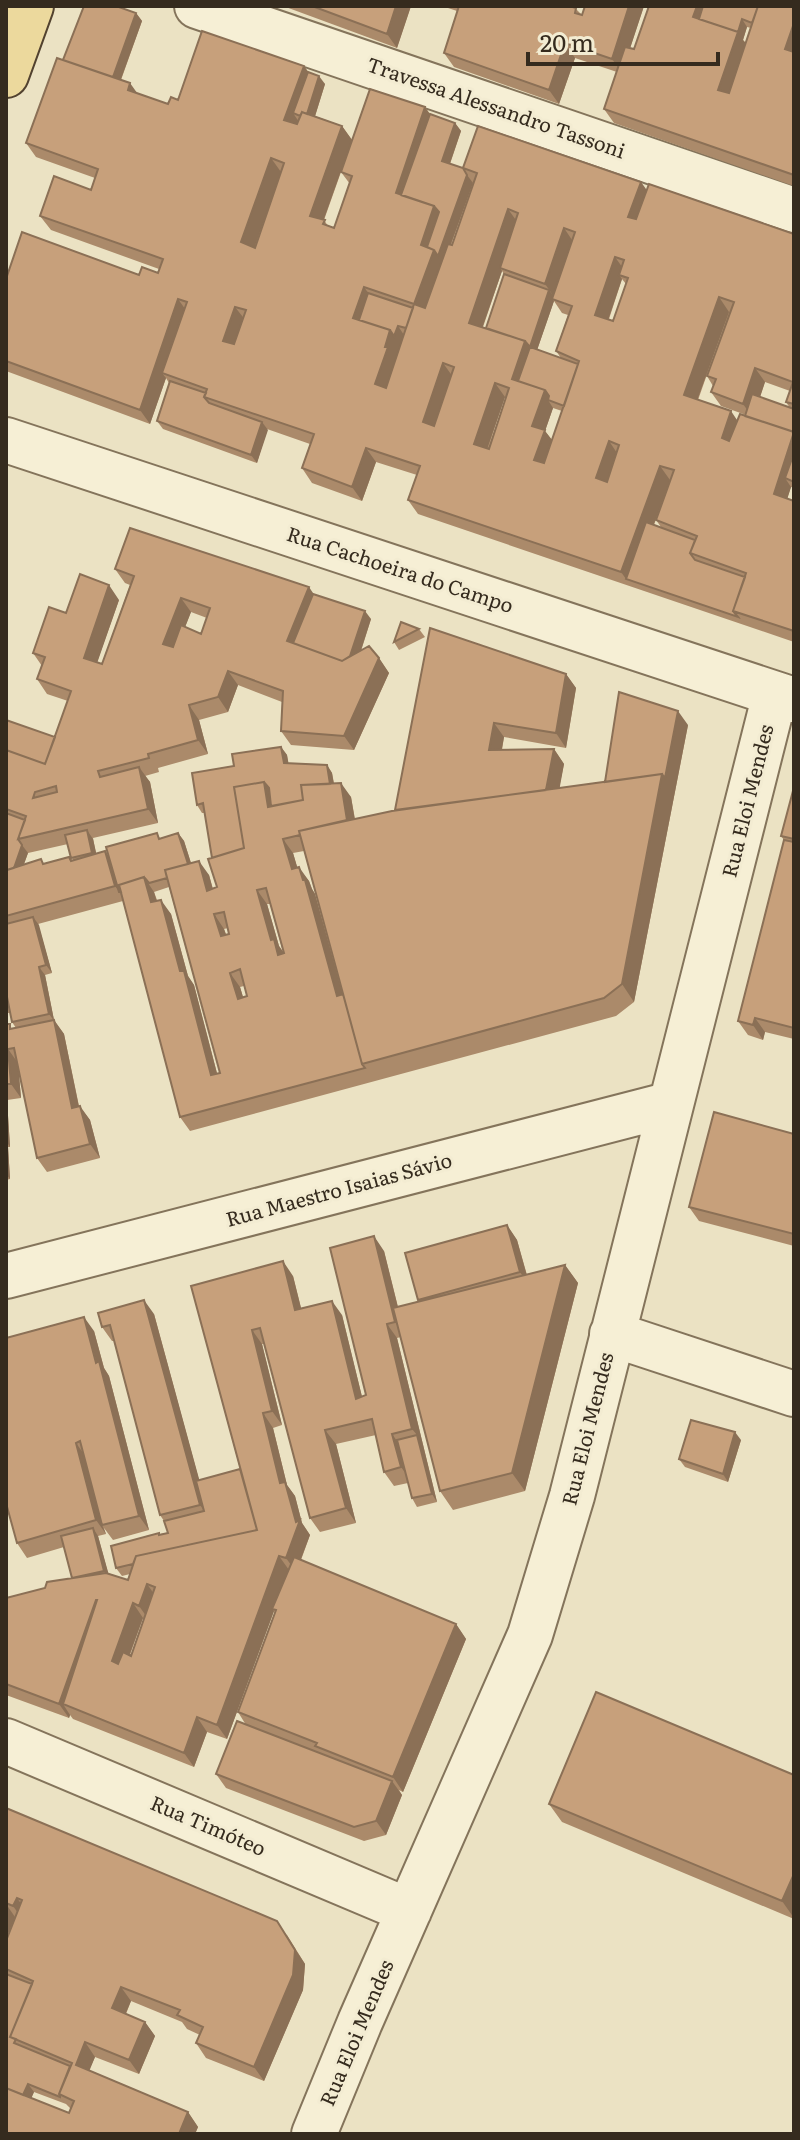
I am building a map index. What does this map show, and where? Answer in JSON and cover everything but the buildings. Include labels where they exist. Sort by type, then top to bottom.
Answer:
[{"type":"main road","points":[[6,75],[31,6]]},
{"type":"street","name":"Travessa Alessandro Tassoni","points":[[197,6],[794,210]]},
{"type":"street","name":"Rua Cachoeira do Campo","points":[[6,440],[785,697]]},
{"type":"street","name":"Rua Eloi Mendes","points":[[314,2134],[530,1635],[572,1496],[671,1104],[785,697]]},
{"type":"street","name":"Rua Maestro Isaias Sávio","points":[[6,1276],[671,1104]]},
{"type":"street","points":[[612,1334],[794,1394]]},
{"type":"street","name":"Rua Timóteo","points":[[6,1741],[409,1911]]}]
